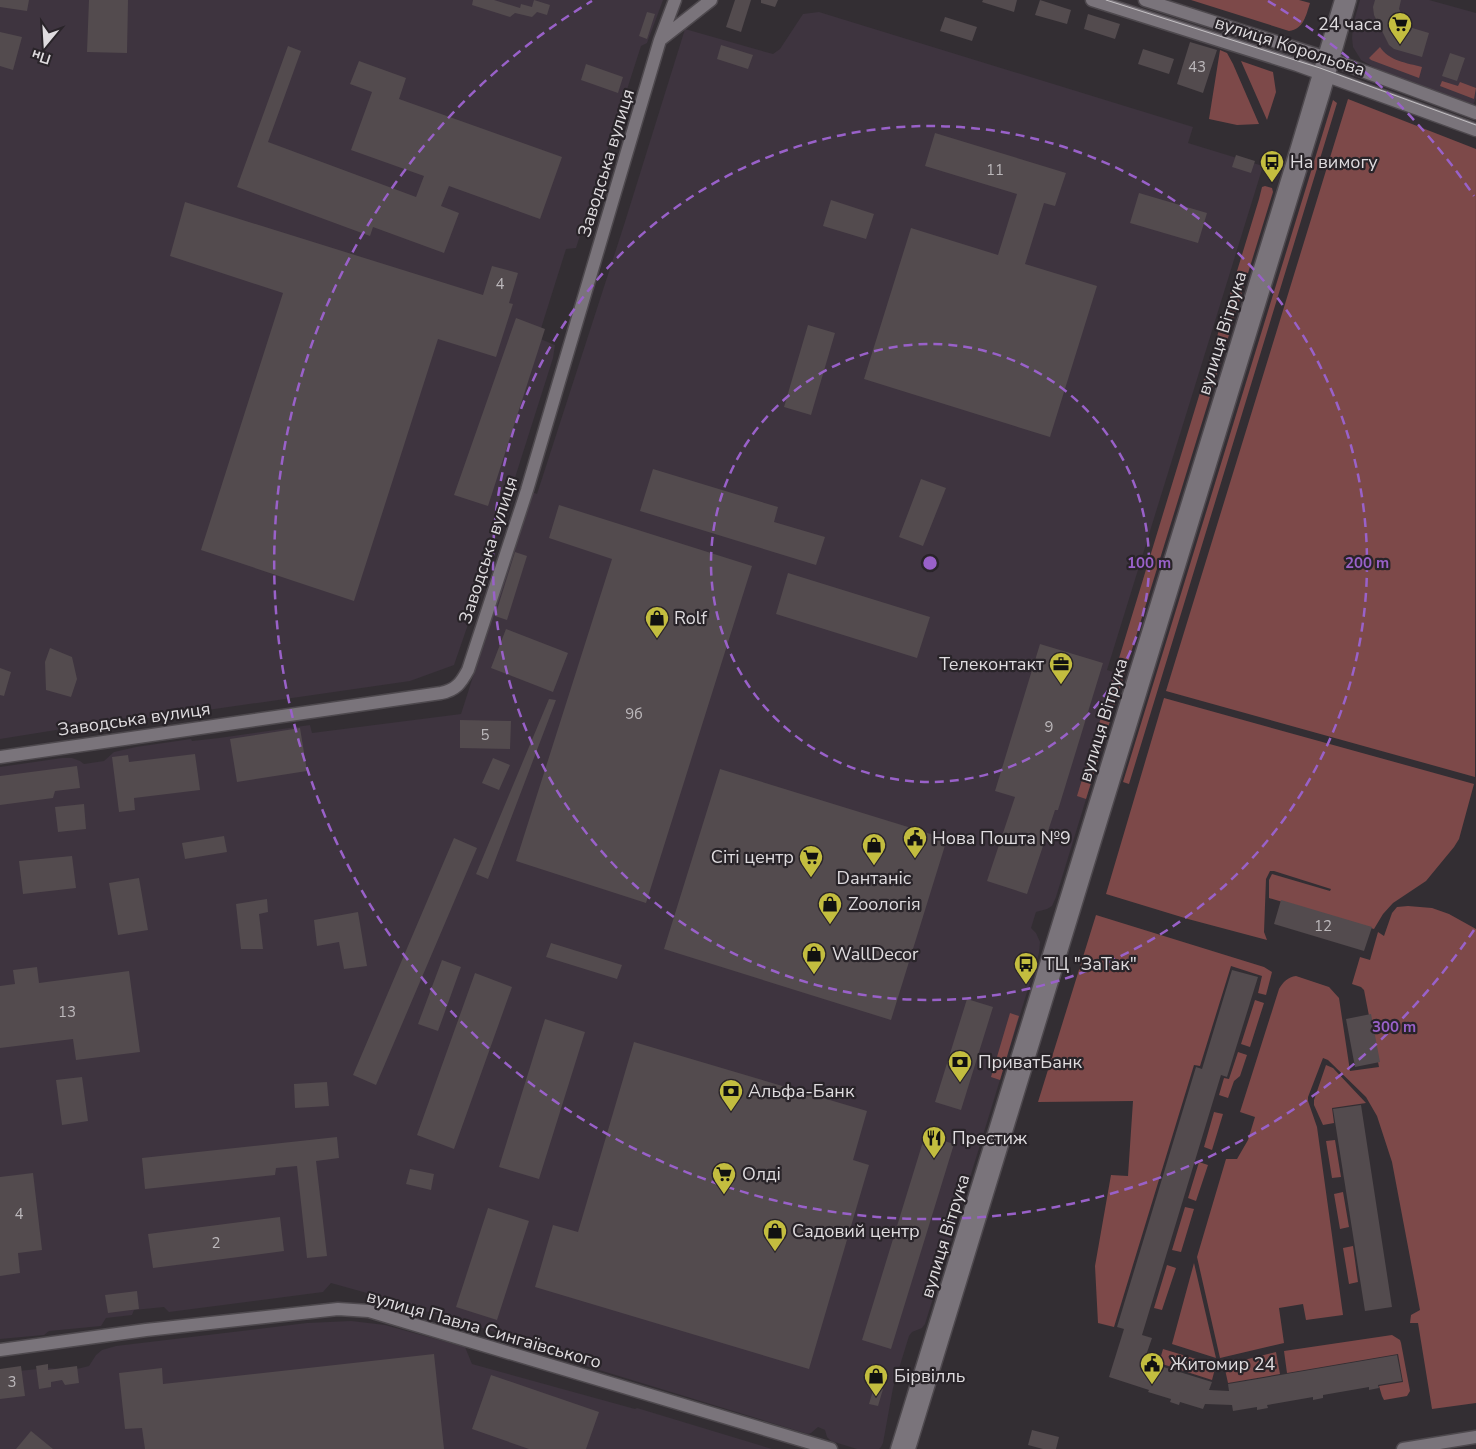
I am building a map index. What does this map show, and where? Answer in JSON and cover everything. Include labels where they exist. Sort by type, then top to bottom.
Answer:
[{"type":"main road","name":"Заводська вулиця","points":[[0,757],[441,693],[454,689],[460,684],[468,670],[527,490],[660,40],[675,0]]},
{"type":"main road","points":[[660,40],[711,0]]},
{"type":"main road","name":"вулиця Корольова","points":[[1092,0],[1332,77],[1476,130]]},
{"type":"main road","name":"вулиця Корольова","points":[[1145,0],[1328,59],[1476,113]]},
{"type":"main road","name":"вулиця Вітрука","points":[[909,1449],[1324,75],[1341,0]]},
{"type":"main road","name":"вулиця Вітрука","points":[[1328,59],[1350,0]]},
{"type":"main road","name":"вулиця Вітрука","points":[[897,1449],[1293,161],[1324,75]]},
{"type":"main road","name":"вулиця Павла Сингаївського","points":[[0,1350],[146,1330],[338,1309],[369,1311],[831,1449]]},
{"type":"main road","points":[[1403,1449],[1428,1447],[1476,1437]]},
{"type":"shaded area","points":[[0,0],[663,0],[647,43],[641,46],[576,248],[566,249],[538,338],[555,345],[553,358],[454,665],[410,681],[173,715],[81,726],[0,739]]},
{"type":"shaded area","points":[[1191,0],[1299,0],[1310,3],[1306,17],[1301,24],[1294,30],[1289,31]]},
{"type":"shaded area","points":[[1360,0],[1429,0],[1476,13],[1476,98],[1473,105],[1379,70],[1361,60],[1353,47],[1352,38],[1353,25]]},
{"type":"shaded area","points":[[819,12],[1193,127],[1188,143],[1263,166],[1107,670],[1124,675],[1056,897],[1052,906],[1036,912],[1031,928],[1036,933],[1040,942],[1039,953],[925,1324],[909,1336],[893,1388],[881,1447],[879,1449],[857,1449],[831,1441],[827,1437],[825,1430],[818,1427],[808,1434],[573,1362],[574,1355],[331,1283],[323,1292],[169,1312],[164,1307],[134,1310],[132,1315],[106,1318],[101,1326],[49,1331],[44,1335],[0,1339],[0,767],[62,758],[72,758],[84,764],[104,761],[114,752],[191,739],[192,741],[219,738],[310,725],[312,733],[461,714],[532,492],[537,494],[685,29],[773,54],[780,49],[803,14]]},
{"type":"shaded area","points":[[1380,47],[1393,58],[1404,63],[1422,67],[1419,78],[1371,60],[1369,58]]},
{"type":"shaded area","points":[[1220,50],[1227,53],[1233,64],[1259,124],[1237,125],[1209,119]]},
{"type":"shaded area","points":[[1241,61],[1273,72],[1276,92],[1267,120]]},
{"type":"shaded area","points":[[1442,81],[1458,86],[1460,82],[1476,88],[1474,99],[1440,86]]},
{"type":"shaded area","points":[[1348,99],[1476,149],[1475,777],[1166,691]]},
{"type":"shaded area","points":[[1333,100],[1337,103],[1129,784],[1123,782]]},
{"type":"shaded area","points":[[1262,187],[1272,188],[1273,192],[1086,799],[1077,796]]},
{"type":"shaded area","points":[[1164,698],[1474,784],[1459,839],[1426,881],[1393,903],[1383,914],[1374,929],[1269,898],[1269,880],[1272,874],[1330,891],[1331,889],[1274,871],[1270,871],[1266,879],[1264,932],[1267,940],[1188,919],[1106,894]]},
{"type":"shaded area","points":[[1397,907],[1432,908],[1449,914],[1476,929],[1476,1403],[1432,1409],[1418,1323],[1410,1323],[1411,1315],[1420,1310],[1392,1162],[1377,1116],[1366,1097],[1328,1060],[1323,1058],[1308,1101],[1317,1127],[1343,1315],[1306,1320],[1303,1304],[1279,1308],[1284,1343],[1220,1358],[1197,1257],[1226,1159],[1237,1159],[1248,1140],[1255,1117],[1240,1112],[1282,984],[1291,977],[1296,976],[1329,987],[1339,998],[1350,1071],[1379,1067],[1364,990],[1352,984],[1360,957],[1370,960],[1378,932],[1384,936],[1392,913]]},
{"type":"shaded area","points":[[1096,915],[1264,967],[1272,972],[1266,995],[1258,993],[1262,976],[1231,966],[1200,1066],[1194,1065],[1114,1327],[1098,1323],[1095,1266],[1111,1175],[1128,1176],[1133,1101],[1038,1102]]},
{"type":"shaded area","points":[[1255,1000],[1264,1003],[1250,1047],[1241,1044]]},
{"type":"shaded area","points":[[1010,1013],[1019,1016],[1000,1080],[991,1077]]},
{"type":"shaded area","points":[[1238,1052],[1247,1055],[1240,1076],[1234,1081],[1228,1098],[1219,1095],[1224,1078],[1229,1079]]},
{"type":"shaded area","points":[[1326,1065],[1333,1068],[1366,1103],[1332,1108],[1334,1123],[1323,1125],[1314,1105],[1314,1100]]},
{"type":"shaded area","points":[[1214,1112],[1223,1114],[1212,1150],[1204,1147]]},
{"type":"shaded area","points":[[1335,1140],[1341,1177],[1332,1178],[1326,1141]]},
{"type":"shaded area","points":[[1199,1162],[1208,1165],[1196,1201],[1188,1198]]},
{"type":"shaded area","points":[[1343,1192],[1349,1227],[1340,1229],[1334,1194]]},
{"type":"shaded area","points":[[1185,1207],[1194,1209],[1181,1252],[1172,1250]]},
{"type":"shaded area","points":[[1353,1246],[1358,1282],[1349,1284],[1343,1248]]},
{"type":"shaded area","points":[[1194,1263],[1216,1358],[1172,1344]]},
{"type":"shaded area","points":[[1167,1265],[1176,1268],[1162,1310],[1154,1308]]},
{"type":"shaded area","points":[[351,1321],[385,1325],[465,1347],[472,1364],[637,1408],[772,1449],[0,1449],[0,1373],[47,1368],[71,1370],[81,1368],[89,1366],[96,1355],[102,1350],[116,1346],[307,1323]]},
{"type":"shaded area","points":[[1392,1335],[1400,1340],[1401,1343],[1410,1391],[1407,1396],[1384,1400],[1379,1386],[1403,1382],[1398,1354],[1287,1373],[1284,1351]]},
{"type":"shaded area","points":[[1163,1349],[1216,1365],[1212,1380],[1159,1363]]},
{"type":"shaded area","points":[[1276,1352],[1280,1374],[1228,1383],[1224,1365]]},
{"type":"building","points":[[0,0],[29,0],[27,11],[0,7]]},
{"type":"building","points":[[89,0],[128,0],[127,53],[87,52]]},
{"type":"building","points":[[473,0],[494,0],[520,8],[521,4],[532,7],[534,0],[550,5],[547,15],[537,12],[532,17],[515,13],[510,17],[472,5]]},
{"type":"building","points":[[735,0],[751,0],[741,32],[726,27]]},
{"type":"building","points":[[761,0],[778,0],[775,7],[761,3]]},
{"type":"building","points":[[983,0],[1017,0],[1014,12],[982,2]]},
{"type":"building","points":[[1040,0],[1071,10],[1067,24],[1035,15]]},
{"type":"building","points":[[1375,0],[1401,0],[1399,9],[1409,27],[1429,33],[1422,57],[1394,49],[1389,45],[1374,15],[1373,7]]},
{"type":"building","points":[[647,12],[655,14],[647,39],[639,36]]},
{"type":"building","points":[[1088,14],[1120,24],[1115,39],[1084,29]]},
{"type":"building","points":[[945,17],[977,27],[972,41],[940,31]]},
{"type":"building","points":[[0,32],[22,37],[13,70],[0,66]]},
{"type":"building","points":[[1190,42],[1217,50],[1203,93],[1177,84]]},
{"type":"building","points":[[721,45],[753,55],[748,69],[717,59]]},
{"type":"building","points":[[288,46],[301,51],[268,142],[416,197],[424,176],[351,150],[372,92],[350,84],[359,61],[406,78],[399,99],[562,157],[540,219],[449,186],[441,206],[459,213],[444,253],[373,227],[370,236],[237,187]]},
{"type":"building","points":[[1143,49],[1174,59],[1169,74],[1138,64]]},
{"type":"building","points":[[1450,53],[1465,58],[1457,81],[1442,76]]},
{"type":"building","points":[[586,64],[623,77],[618,93],[581,80]]},
{"type":"building","points":[[935,133],[1066,173],[1055,206],[1044,203],[1025,264],[1097,286],[1050,437],[864,379],[911,228],[998,255],[1017,194],[925,166]]},
{"type":"building","points":[[1236,155],[1255,161],[1251,173],[1232,167]]},
{"type":"building","points":[[1139,193],[1207,213],[1198,243],[1130,223]]},
{"type":"building","points":[[831,200],[874,214],[866,239],[823,226]]},
{"type":"building","points":[[185,202],[483,295],[492,266],[518,273],[509,303],[513,304],[496,357],[438,339],[354,601],[201,550],[283,293],[170,256]]},
{"type":"building","points":[[516,318],[545,329],[488,506],[454,495]]},
{"type":"building","points":[[808,325],[835,333],[811,415],[784,407]]},
{"type":"building","points":[[653,469],[778,507],[774,522],[825,537],[816,565],[640,511]]},
{"type":"building","points":[[921,479],[946,488],[923,546],[899,537]]},
{"type":"building","points":[[559,505],[752,566],[646,903],[516,861],[612,559],[549,538]]},
{"type":"building","points":[[515,552],[527,556],[507,620],[495,616]]},
{"type":"building","points":[[788,573],[930,617],[917,658],[776,614]]},
{"type":"building","points":[[506,629],[568,653],[553,692],[491,668]]},
{"type":"building","points":[[1040,644],[1103,663],[1058,810],[1055,810],[1027,894],[987,881],[1015,797],[995,791]]},
{"type":"building","points":[[50,648],[72,657],[77,679],[71,697],[46,690],[45,662]]},
{"type":"building","points":[[0,668],[11,672],[4,696],[0,695]]},
{"type":"building","points":[[549,699],[556,700],[488,879],[476,874]]},
{"type":"building","points":[[460,720],[511,721],[510,749],[460,748]]},
{"type":"building","points":[[300,728],[307,771],[237,782],[230,739]]},
{"type":"building","points":[[195,754],[200,790],[134,798],[135,810],[119,812],[112,757],[128,755],[129,762]]},
{"type":"building","points":[[493,758],[510,765],[499,790],[482,783]]},
{"type":"building","points":[[77,766],[80,788],[55,791],[53,798],[0,805],[0,776]]},
{"type":"building","name":"Сіті центр","points":[[720,769],[947,839],[891,1020],[664,949]]},
{"type":"building","points":[[84,804],[86,829],[58,832],[55,807]]},
{"type":"building","points":[[224,836],[227,852],[185,859],[182,843]]},
{"type":"building","points":[[454,838],[477,848],[376,1085],[353,1075]]},
{"type":"building","points":[[72,856],[76,888],[23,894],[19,861]]},
{"type":"building","points":[[139,878],[148,930],[118,935],[109,883]]},
{"type":"building","points":[[267,899],[268,912],[259,914],[263,949],[241,949],[236,904]]},
{"type":"building","points":[[1281,900],[1372,927],[1364,951],[1274,924]]},
{"type":"building","points":[[358,912],[367,966],[344,969],[339,942],[317,946],[314,920]]},
{"type":"building","points":[[551,943],[622,965],[617,979],[546,957]]},
{"type":"building","points":[[442,960],[461,967],[438,1031],[418,1024]]},
{"type":"building","points":[[37,967],[39,983],[129,971],[140,1052],[76,1060],[73,1039],[0,1048],[0,986],[15,984],[13,970]]},
{"type":"building","points":[[1232,970],[1258,977],[1227,1077],[1221,1075],[1142,1335],[1152,1338],[1144,1361],[1212,1382],[1209,1390],[1229,1391],[1228,1384],[1397,1355],[1402,1381],[1378,1385],[1379,1388],[1369,1390],[1369,1387],[1323,1395],[1323,1398],[1313,1400],[1313,1397],[1267,1405],[1268,1408],[1257,1410],[1257,1407],[1233,1411],[1232,1405],[1205,1404],[1203,1409],[1180,1402],[1179,1405],[1170,1402],[1171,1399],[1148,1392],[1149,1390],[1109,1377],[1124,1329],[1117,1327],[1196,1067],[1202,1069]]},
{"type":"building","points":[[475,973],[512,987],[454,1149],[417,1135]]},
{"type":"building","points":[[967,999],[993,1007],[961,1110],[935,1102]]},
{"type":"building","points":[[1371,1014],[1380,1062],[1355,1067],[1346,1019]]},
{"type":"building","points":[[545,1019],[585,1032],[539,1179],[499,1167]]},
{"type":"building","name":"Олді","points":[[634,1042],[867,1111],[853,1160],[869,1165],[809,1369],[535,1287],[553,1225],[578,1232]]},
{"type":"building","points":[[82,1077],[88,1121],[62,1125],[56,1080]]},
{"type":"building","points":[[327,1082],[329,1106],[295,1108],[294,1084]]},
{"type":"building","points":[[1361,1105],[1392,1307],[1365,1311],[1333,1109]]},
{"type":"building","points":[[925,1135],[954,1144],[891,1349],[862,1340]]},
{"type":"building","points":[[337,1137],[339,1158],[316,1161],[327,1256],[307,1258],[297,1166],[276,1168],[275,1175],[145,1189],[142,1158]]},
{"type":"building","points":[[410,1169],[434,1174],[431,1190],[406,1184]]},
{"type":"building","points":[[33,1173],[42,1250],[18,1253],[20,1273],[0,1276],[0,1177]]},
{"type":"building","points":[[488,1208],[529,1221],[497,1320],[456,1307]]},
{"type":"building","points":[[280,1217],[284,1251],[153,1268],[148,1234]]},
{"type":"building","points":[[137,1291],[139,1309],[108,1313],[105,1295]]},
{"type":"building","points":[[434,1354],[444,1449],[145,1449],[142,1428],[125,1429],[119,1373],[162,1368],[163,1384]]},
{"type":"building","points":[[48,1364],[48,1370],[77,1366],[79,1383],[65,1385],[62,1380],[51,1382],[51,1387],[39,1389],[36,1366]]},
{"type":"building","points":[[21,1366],[25,1396],[0,1399],[0,1369]]},
{"type":"building","points":[[491,1375],[599,1412],[586,1449],[529,1449],[472,1429]]},
{"type":"building","name":"Бірвілль","points":[[874,1387],[883,1389],[878,1406],[869,1404]]},
{"type":"building","points":[[1032,1430],[1059,1437],[1056,1449],[1043,1449],[1028,1445]]},
{"type":"building","points":[[31,1431],[53,1449],[16,1449]]},
{"type":"tram line","points":[[1106,0],[1320,68],[1476,125]]},
{"type":"place","name":"24 часа","points":[[1400,45]]},
{"type":"place","name":"На вимогу","points":[[1272,183]]},
{"type":"place","name":"Rolf","points":[[657,639]]},
{"type":"place","name":"Телеконтакт","points":[[1061,685]]},
{"type":"place","name":"Нова Пошта №9","points":[[915,859]]},
{"type":"place","name":"Dантаніс","points":[[874,866]]},
{"type":"place","name":"Сіті центр","points":[[811,878]]},
{"type":"place","name":"Zooлогія","points":[[830,925]]},
{"type":"place","name":"WallDecor","points":[[814,975]]},
{"type":"place","name":"ТЦ \"ЗаТак\"","points":[[1026,985]]},
{"type":"place","name":"ПриватБанк","points":[[960,1083]]},
{"type":"place","name":"Альфа-Банк","points":[[731,1112]]},
{"type":"place","name":"Престиж","points":[[934,1159]]},
{"type":"place","name":"Олді","points":[[724,1195]]},
{"type":"place","name":"Садовий центр","points":[[775,1252]]},
{"type":"place","name":"Житомир 24","points":[[1152,1385]]},
{"type":"place","name":"Бірвілль","points":[[876,1397]]}]
